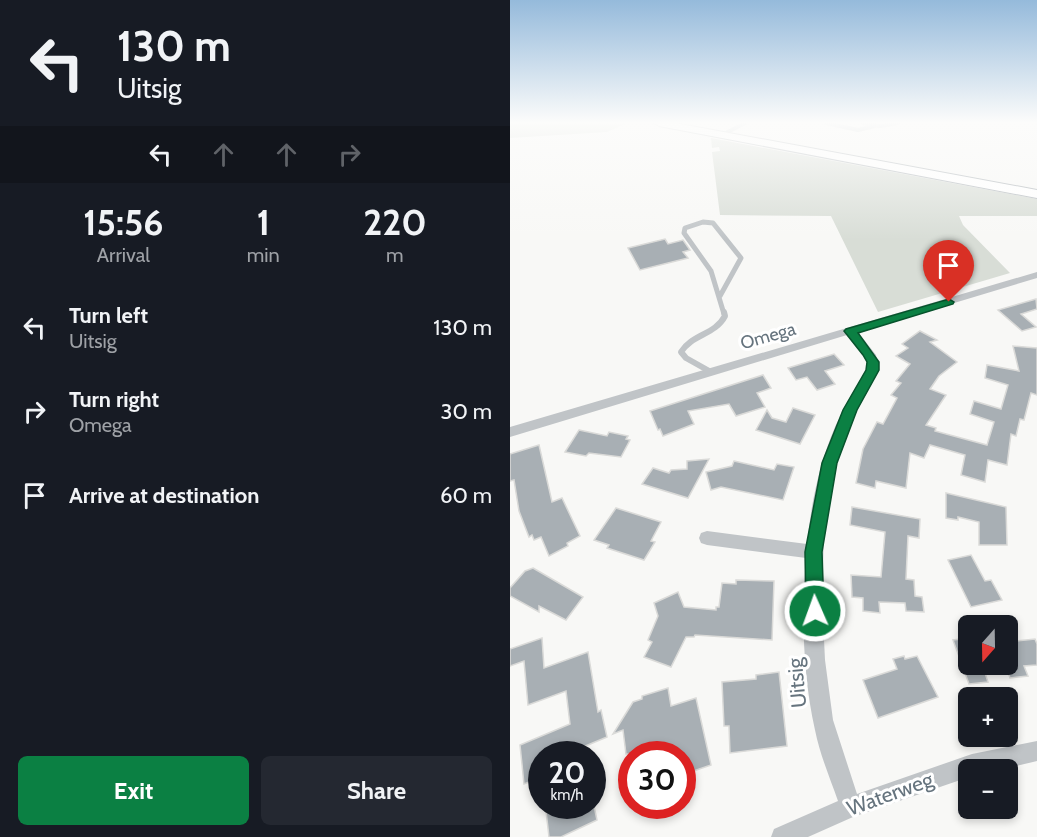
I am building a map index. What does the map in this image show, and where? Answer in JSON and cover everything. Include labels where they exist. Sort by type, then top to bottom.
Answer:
[{"type":"street","points":[[866,162],[1037,194]]},
{"type":"street","name":"Omega","points":[[510,432],[1037,275]]},
{"type":"street","name":"Uitsig","points":[[850,331],[868,353],[873,362],[872,370],[835,443],[822,496],[813,552],[815,631],[824,722],[851,807]]},
{"type":"street","points":[[706,538],[813,552]]},
{"type":"street","name":"Waterweg","points":[[782,837],[851,807],[972,765],[1037,751]]},
{"type":"lane","points":[[711,372],[686,358],[681,352],[689,341],[718,329],[725,316],[711,272],[684,233],[685,228],[692,224],[713,223],[741,258],[720,296]]},
{"type":"shaded area","points":[[713,162],[840,162],[1037,199],[1037,216],[959,216],[963,225],[1010,273],[878,312],[831,216],[720,215]]},
{"type":"building","points":[[665,239],[668,244],[683,240],[690,250],[683,252],[688,258],[640,270],[628,248]]},
{"type":"building","points":[[1036,299],[1037,309],[1021,314],[1036,327],[1022,331],[998,310]]},
{"type":"building","points":[[920,331],[937,340],[930,342],[957,362],[939,376],[930,389],[946,395],[926,425],[936,428],[935,431],[987,445],[994,422],[970,414],[974,401],[1001,409],[1008,385],[985,378],[987,365],[1019,371],[1013,346],[1037,348],[1037,395],[1031,393],[1024,420],[1020,419],[1016,436],[1011,434],[1007,465],[988,460],[985,482],[961,475],[965,455],[930,445],[924,458],[910,453],[906,488],[876,481],[875,488],[856,483],[863,449],[877,422],[883,424],[897,398],[891,395],[901,383],[896,381],[910,364],[896,356],[908,348],[902,344]]},
{"type":"building","points":[[834,354],[844,365],[825,371],[835,384],[817,390],[807,377],[796,380],[788,368]]},
{"type":"building","points":[[763,375],[771,388],[757,393],[765,407],[736,416],[729,404],[688,411],[694,424],[663,436],[650,411]]},
{"type":"building","points":[[793,408],[815,415],[800,444],[756,430],[767,410],[772,418],[786,422]]},
{"type":"building","points":[[579,430],[607,436],[609,432],[628,436],[626,439],[630,440],[621,457],[589,453],[586,456],[565,452]]},
{"type":"building","points":[[539,445],[552,502],[562,498],[580,536],[567,543],[568,546],[549,556],[541,537],[534,540],[532,535],[529,537],[519,511],[514,480],[510,481],[510,454]]},
{"type":"building","points":[[709,459],[688,498],[642,484],[653,468],[669,473],[671,470],[687,469],[687,461]]},
{"type":"building","points":[[734,461],[774,470],[777,464],[794,467],[783,500],[721,487],[711,490],[706,472],[732,466]]},
{"type":"building","points":[[946,493],[1006,507],[1007,545],[979,545],[979,522],[958,517],[958,520],[946,518]]},
{"type":"building","points":[[852,507],[920,519],[919,538],[908,536],[906,579],[914,580],[915,596],[922,597],[924,612],[906,611],[905,603],[879,602],[880,613],[863,611],[863,598],[852,597],[851,575],[881,577],[885,532],[850,525]]},
{"type":"building","points":[[616,508],[661,522],[651,541],[655,542],[644,560],[607,548],[609,545],[594,540]]},
{"type":"building","points":[[971,555],[985,581],[991,580],[1002,600],[971,607],[948,560]]},
{"type":"building","points":[[533,568],[583,597],[566,620],[539,606],[539,612],[510,596],[510,588],[525,571]]},
{"type":"building","points":[[736,580],[774,581],[772,640],[695,635],[686,637],[671,667],[644,657],[652,642],[648,640],[658,616],[654,603],[678,592],[684,607],[716,610],[716,607],[719,607],[722,583],[736,584]]},
{"type":"building","points":[[542,638],[544,668],[588,652],[598,712],[601,710],[607,737],[597,741],[530,741],[570,724],[566,691],[528,705],[524,661],[510,666],[510,649]]},
{"type":"building","points":[[958,639],[958,654],[953,640]]},
{"type":"building","points":[[1035,639],[1037,665],[1024,666],[1028,676],[1010,678],[1009,675],[1018,675],[1018,641]]},
{"type":"building","points":[[904,656],[905,659],[917,656],[938,697],[878,718],[863,680],[897,669],[893,659]]},
{"type":"building","points":[[779,672],[787,746],[730,753],[729,726],[724,726],[722,682],[756,679],[756,675]]},
{"type":"building","points":[[966,675],[986,675],[988,682],[969,684]]},
{"type":"building","points":[[668,688],[671,706],[696,698],[711,765],[696,770],[696,741],[624,741],[623,730],[613,734],[633,702],[642,699],[642,696]]},
{"type":"building","points":[[528,742],[528,782],[524,784],[520,745]]},
{"type":"building","points":[[547,819],[597,819],[561,837],[549,837]]},
{"type":"route","points":[[815,611],[813,552],[829,463],[850,410],[872,370],[873,362],[868,353],[850,331],[949,302]]}]
